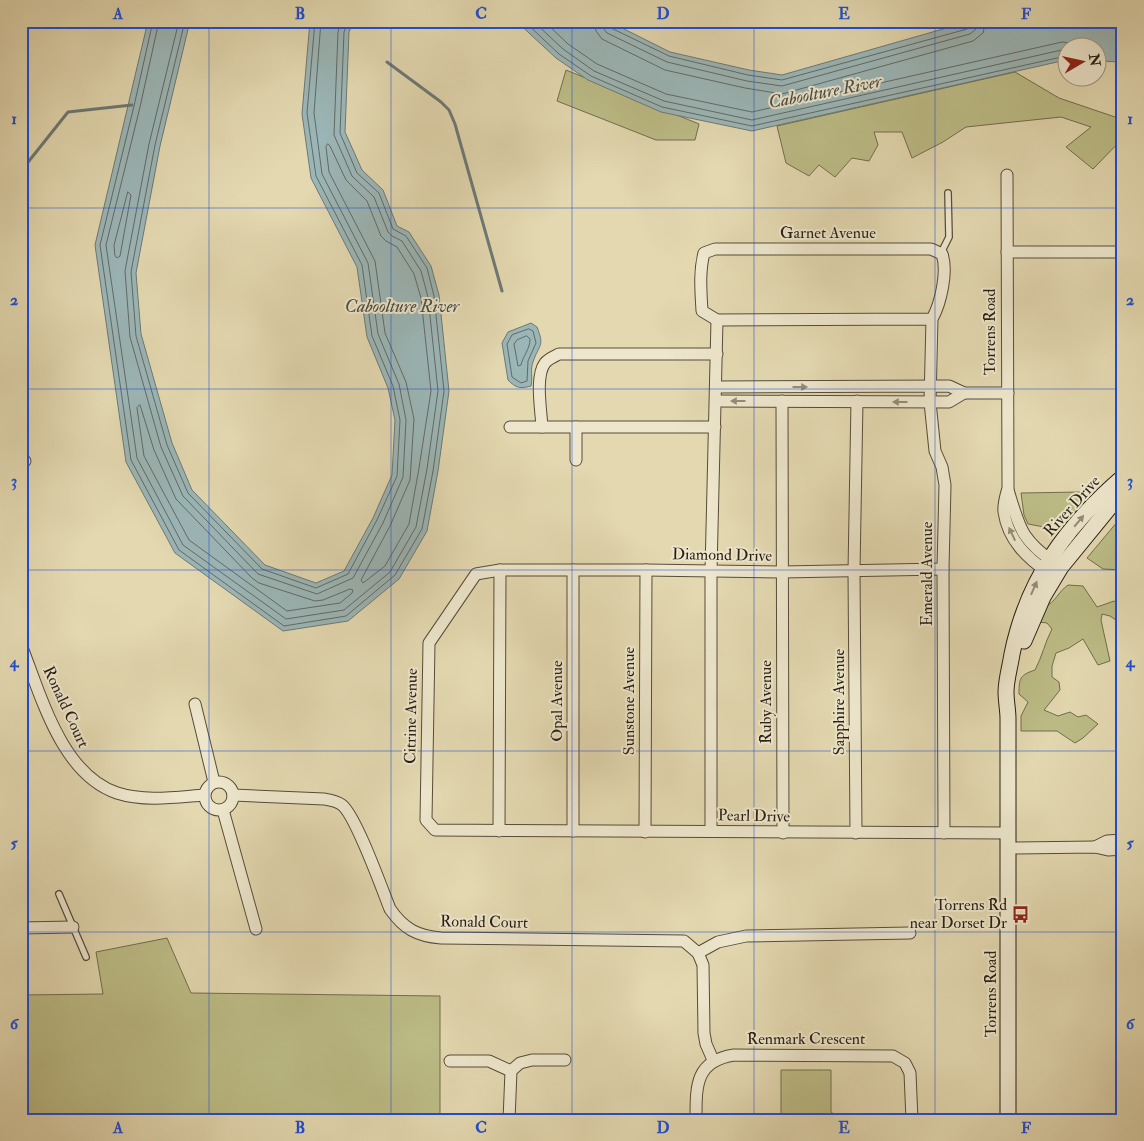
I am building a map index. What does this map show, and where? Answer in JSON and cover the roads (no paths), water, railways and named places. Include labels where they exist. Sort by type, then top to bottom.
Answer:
[{"type":"main road","name":"River Drive","points":[[1052,568],[1089,510],[1123,477]]},
{"type":"main road","name":"River Drive","points":[[1052,568],[1123,491]]},
{"type":"main road","name":"Torrens Road","points":[[1008,1120],[1008,719],[1006,691],[1015,642],[1025,609],[1052,568]]},
{"type":"street","name":"Torrens Road","points":[[1007,176],[1008,488],[1004,510],[1014,540],[1023,553],[1052,568]]},
{"type":"street","name":"Garnet Avenue","points":[[717,320],[702,311],[700,280],[704,253],[715,249],[931,249],[941,253]]},
{"type":"street","points":[[1007,252],[1123,252]]},
{"type":"street","points":[[710,831],[711,572],[717,320],[932,319],[939,307],[945,263],[941,253]]},
{"type":"street","name":"Emerald Avenue","points":[[932,319],[930,402],[935,451],[942,467],[945,485],[943,568],[944,832]]},
{"type":"street","points":[[542,426],[540,384],[542,372],[546,362],[559,354],[717,354]]},
{"type":"street","points":[[716,387],[949,386],[964,393],[1008,393]]},
{"type":"street","points":[[716,401],[949,402],[964,393]]},
{"type":"street","name":"Ruby Avenue","points":[[782,401],[783,832]]},
{"type":"street","name":"Sapphire Avenue","points":[[856,833],[854,571],[857,402]]},
{"type":"street","points":[[510,427],[715,427]]},
{"type":"street","points":[[576,427],[576,460]]},
{"type":"street","name":"Diamond Drive","points":[[500,570],[782,572],[943,568]]},
{"type":"street","points":[[499,831],[500,570]]},
{"type":"street","name":"Citrine Avenue","points":[[499,831],[435,830],[426,820],[429,643],[476,574],[500,570]]},
{"type":"street","name":"Opal Avenue","points":[[572,831],[573,570]]},
{"type":"street","name":"Sunstone Avenue","points":[[645,832],[646,570]]},
{"type":"street","name":"Ronald Court","points":[[21,645],[63,745],[74,762],[93,781],[118,793],[130,796],[170,798],[204,795]]},
{"type":"street","points":[[195,704],[214,782]]},
{"type":"street","points":[[214,782],[222,782],[229,785],[233,795],[230,804],[222,810],[210,807],[204,795],[208,786],[214,782]]},
{"type":"street","name":"Ronald Court","points":[[233,795],[324,798],[342,805],[354,820],[390,909],[399,922],[426,937],[674,940],[684,941],[698,953]]},
{"type":"street","points":[[222,810],[256,929]]},
{"type":"street","name":"Pearl Drive","points":[[499,831],[944,832],[1108,850],[1123,849]]},
{"type":"street","points":[[1095,848],[1107,841],[1123,840]]},
{"type":"street","points":[[21,928],[73,927]]},
{"type":"street","points":[[696,1120],[698,1082],[703,1070],[713,1060],[706,1044],[704,1033],[702,964],[698,953],[718,942],[746,936],[910,933]]},
{"type":"street","name":"Renmark Crescent","points":[[713,1060],[734,1055],[893,1056],[905,1063],[910,1073],[912,1120]]},
{"type":"street","points":[[509,1120],[511,1071],[520,1063],[532,1060],[565,1060]]},
{"type":"street","points":[[450,1062],[489,1062],[511,1071]]},
{"type":"lane","points":[[941,253],[949,237],[948,192]]},
{"type":"lane","points":[[59,894],[86,957]]},
{"type":"water","name":"Caboolture River","points":[[148,21],[190,21],[160,146],[136,273],[141,334],[172,443],[192,490],[265,565],[316,583],[344,571],[373,518],[392,475],[395,420],[388,388],[367,337],[357,267],[311,178],[302,114],[310,21],[354,21],[349,32],[345,132],[362,170],[383,190],[397,226],[409,232],[431,266],[439,295],[449,391],[438,471],[427,531],[399,579],[348,621],[283,631],[175,553],[126,462],[95,245]]},
{"type":"water","name":"Caboolture River","points":[[516,21],[608,21],[670,52],[749,70],[782,75],[950,27],[978,21],[1123,21],[1123,62],[1106,61],[1106,38],[1056,38],[1056,62],[752,131],[661,112],[588,80],[556,58]]},
{"type":"water","points":[[531,323],[537,327],[541,342],[532,365],[531,386],[518,387],[508,380],[502,343],[508,332]]},
{"type":"waterway","points":[[387,62],[449,110],[455,124],[502,291]]},
{"type":"waterway","points":[[21,171],[68,112],[132,105]]},
{"type":"place","name":"Torrens Rd near Dorset Dr","points":[[1021,914]]}]
